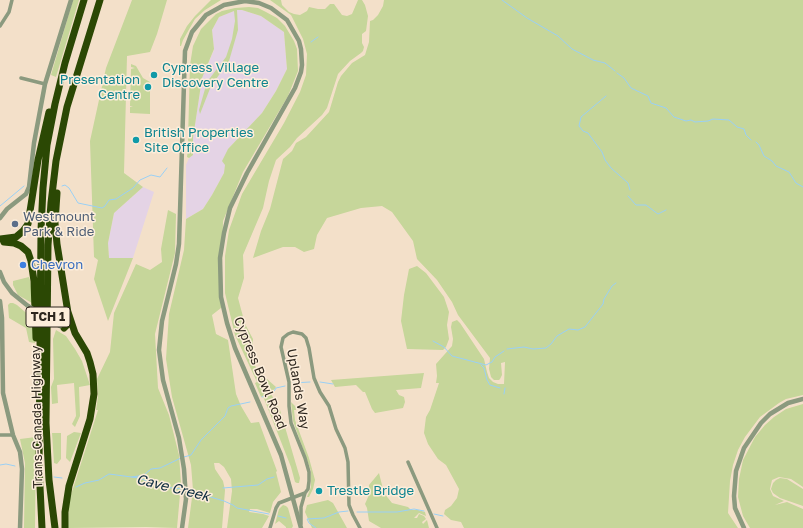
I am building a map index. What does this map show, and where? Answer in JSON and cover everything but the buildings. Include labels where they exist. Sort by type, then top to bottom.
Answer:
[{"type":"highway","name":"Trans-Canada Highway","points":[[42,528],[39,480],[40,244],[43,188],[51,124],[65,63],[84,0]]},
{"type":"highway","name":"Trans-Canada Highway","points":[[55,528],[49,480],[46,437],[48,245],[52,189],[67,107],[100,0]]},
{"type":"highway","points":[[0,239],[16,237],[23,232],[28,224],[43,136],[55,87],[65,63]]},
{"type":"highway","points":[[62,327],[69,322],[58,254],[56,222],[58,182],[67,107]]},
{"type":"highway","points":[[0,242],[14,243],[22,246],[28,252],[32,261],[40,408]]},
{"type":"highway","points":[[65,528],[66,503],[70,482],[93,407],[94,388],[88,357],[75,333],[67,309]]},
{"type":"street","points":[[0,26],[9,12],[12,0]]},
{"type":"street","points":[[0,218],[7,209],[26,194],[29,187],[34,143],[46,84],[71,0]]},
{"type":"street","name":"Cypress Bowl Road","points":[[182,528],[186,494],[184,468],[179,438],[163,380],[159,350],[162,321],[176,264],[179,244],[181,215],[184,59],[189,38],[200,20],[217,8],[238,2],[252,2],[265,5],[282,15],[296,34],[302,57],[301,72],[295,88],[247,173],[230,208],[222,245],[220,271],[221,297],[231,336],[276,443],[301,526]]},
{"type":"street","points":[[21,78],[46,84]]},
{"type":"street","points":[[0,272],[4,282],[12,293],[28,306],[73,335],[84,348]]},
{"type":"street","points":[[0,301],[2,318],[1,353],[3,393],[13,435],[20,452],[22,469],[20,528]]},
{"type":"street","name":"Uplands Way","points":[[305,494],[309,485],[309,472],[291,423],[289,382],[281,347],[283,338],[294,332],[302,334],[306,338],[314,378],[320,392],[329,406],[336,429],[345,448],[348,462],[349,505],[360,528]]},
{"type":"street","points":[[744,528],[735,508],[734,496],[736,471],[744,448],[761,423],[770,414],[788,403],[803,400]]},
{"type":"street","points":[[0,435],[13,435]]},
{"type":"street","points":[[408,462],[437,528]]},
{"type":"street","points":[[270,528],[278,505],[281,502],[305,494]]},
{"type":"street","points":[[301,526],[301,507],[305,494]]},
{"type":"shaded area","points":[[236,10],[242,10],[261,16],[284,32],[287,69],[276,91],[262,113],[228,149],[224,173],[203,209],[186,219],[186,165],[189,158],[193,155],[193,138],[202,78],[214,50],[212,30],[219,17]]},
{"type":"shaded area","points":[[143,187],[154,192],[133,258],[109,259],[108,243],[114,213]]},
{"type":"green space","points":[[73,0],[79,0],[56,77],[51,75]]},
{"type":"green space","points":[[132,0],[167,0],[150,52],[127,56],[124,173],[143,187],[114,213],[108,243],[109,258],[133,258],[108,321],[94,279],[98,260],[94,257],[90,141],[106,68]]},
{"type":"green space","points":[[211,0],[221,0],[205,10],[195,19],[180,46],[180,39],[187,26]]},
{"type":"green space","points":[[270,0],[281,0],[282,5],[289,12],[300,15],[307,11],[309,7],[325,9],[330,4],[334,4],[342,15],[347,16],[352,14],[358,0],[362,0],[368,16],[366,31],[362,34],[362,43],[364,47],[363,51],[350,61],[338,74],[327,108],[322,115],[276,160],[269,181],[263,208],[243,255],[244,278],[238,298],[245,324],[253,339],[253,361],[257,370],[264,375],[263,378],[267,379],[276,387],[271,394],[280,410],[300,478],[299,483],[295,482],[291,467],[263,396],[261,397],[255,383],[257,382],[235,335],[225,293],[225,256],[229,230],[242,194],[284,123],[300,92],[306,75],[307,54],[303,39],[291,15]]},
{"type":"green space","points":[[384,0],[803,0],[803,395],[786,399],[760,417],[745,437],[738,450],[730,481],[728,513],[738,528],[464,528],[461,522],[451,520],[444,514],[445,510],[451,506],[457,498],[459,489],[446,465],[438,459],[428,444],[424,433],[426,417],[430,410],[439,383],[436,383],[436,364],[452,346],[453,339],[451,327],[452,322],[457,320],[484,359],[489,378],[493,382],[504,384],[505,362],[501,363],[502,375],[500,379],[494,380],[491,377],[489,369],[490,358],[458,315],[452,302],[437,280],[417,259],[413,241],[392,212],[382,206],[361,208],[327,218],[317,235],[314,249],[304,252],[295,247],[283,247],[253,258],[261,231],[270,209],[283,159],[292,151],[296,143],[306,137],[329,112],[341,76],[352,63],[365,55],[369,42],[370,21],[378,15],[383,6]]},
{"type":"green space","points":[[235,8],[258,8],[266,12],[277,18],[285,26],[297,49],[298,71],[288,96],[243,172],[223,221],[221,308],[212,315],[216,334],[228,340],[236,394],[251,423],[259,422],[277,471],[281,492],[273,502],[270,513],[257,509],[250,509],[249,512],[269,516],[262,528],[227,528],[232,491],[231,479],[224,467],[219,463],[214,463],[215,469],[223,481],[225,490],[222,528],[188,528],[193,490],[191,465],[172,397],[166,359],[169,314],[184,250],[186,219],[203,209],[224,173],[225,165],[222,161],[228,149],[262,113],[276,91],[287,69],[284,32],[261,16],[242,10],[237,10],[238,30],[229,61],[211,86],[200,114],[199,110],[207,82],[226,57],[232,39],[235,21],[234,11],[219,17],[212,30],[214,49],[202,78],[193,138],[193,155],[189,158],[187,157],[188,149],[190,147],[188,140],[190,65],[193,46],[201,29],[216,14]]},
{"type":"green space","points":[[131,64],[136,66],[143,78],[150,82],[150,84],[146,84],[146,91],[150,91],[150,114],[130,113],[130,107],[133,107],[130,106],[131,69],[135,68],[131,67]]},
{"type":"green space","points":[[168,210],[176,214],[175,253],[155,334],[158,388],[169,415],[179,455],[181,483],[177,528],[68,528],[69,501],[98,410],[96,410],[98,396],[97,379],[110,352],[114,313],[136,264],[150,270],[162,262],[161,249]]},
{"type":"green space","points":[[417,266],[426,273],[444,297],[449,312],[447,325],[449,339],[443,350],[407,349],[401,321],[404,295],[409,269]]},
{"type":"green space","points":[[29,277],[33,301],[32,303],[18,295],[13,285],[13,281]]},
{"type":"green space","points":[[10,303],[17,305],[34,321],[35,343],[29,342],[26,328],[9,318],[8,305]]},
{"type":"green space","points":[[56,330],[66,336],[75,349],[82,361],[90,385],[79,387],[80,416],[75,427],[72,424],[76,416],[74,383],[57,385],[58,403],[52,404],[51,387],[54,379],[53,339]]},
{"type":"green space","points":[[424,373],[421,388],[396,390],[399,395],[404,397],[405,402],[403,408],[375,413],[365,392],[363,392],[356,385],[335,387],[331,380]]},
{"type":"green space","points":[[291,402],[296,407],[296,410],[294,410],[295,420],[309,458],[315,480],[309,497],[307,497],[311,487],[311,471],[293,421]]},
{"type":"green space","points":[[803,404],[803,487],[791,479],[779,477],[772,480],[770,489],[773,496],[784,501],[775,505],[787,502],[803,509],[803,528],[750,528],[743,516],[738,497],[739,479],[743,460],[755,437],[765,425],[786,409]]},
{"type":"green space","points":[[74,432],[81,433],[70,462],[66,458],[67,436]]},
{"type":"green space","points":[[52,433],[61,433],[61,459],[57,464],[54,463]]},
{"type":"green space","points":[[36,437],[35,528],[24,528],[25,463],[20,439]]},
{"type":"green space","points":[[379,473],[384,493],[392,503],[408,507],[411,510],[425,512],[426,516],[419,513],[414,518],[417,518],[419,514],[424,516],[426,519],[422,522],[423,524],[427,520],[429,528],[381,528],[369,521],[365,504],[369,495],[369,485]]},
{"type":"green space","points":[[780,478],[787,479],[803,489],[803,506],[780,498],[773,493],[771,489],[773,483]]},
{"type":"green space","points":[[328,500],[333,503],[347,528],[312,528],[305,512],[307,505]]},
{"type":"green space","points":[[283,505],[288,508],[293,526],[292,528],[286,528],[279,521],[275,524],[279,509]]},
{"type":"waterway","points":[[502,0],[527,18],[558,36],[572,49],[593,60],[605,63],[615,71]]},
{"type":"waterway","points":[[311,42],[318,37]]},
{"type":"waterway","points":[[617,73],[624,78],[631,88],[648,96],[651,103],[666,108],[674,117],[695,122],[713,119],[729,120],[737,127],[744,129],[746,135],[751,140]]},
{"type":"waterway","points":[[606,96],[581,117],[579,126],[583,131],[588,133],[602,152],[605,160],[611,168],[628,183],[630,190]]},
{"type":"waterway","points":[[756,142],[764,156],[772,161],[776,166],[789,172],[796,183],[803,187]]},
{"type":"waterway","points":[[62,186],[65,185],[69,188],[78,203],[102,208],[109,200],[116,199],[133,188],[140,180],[151,175],[160,177],[167,168]]},
{"type":"waterway","points":[[0,206],[24,186]]},
{"type":"waterway","points":[[628,196],[636,205],[646,205],[658,214],[666,210]]},
{"type":"waterway","points":[[507,349],[524,347],[533,349],[546,348],[557,336],[569,329],[578,330],[585,327],[603,304],[604,299],[612,286],[616,283]]},
{"type":"waterway","points":[[433,341],[444,347],[452,356],[486,365],[492,362],[495,357],[504,351]]},
{"type":"waterway","points":[[481,365],[484,368],[490,385],[500,388]]},
{"type":"waterway","points":[[293,383],[310,382]]},
{"type":"waterway","points":[[320,382],[333,384]]},
{"type":"waterway","points":[[262,397],[273,393],[276,388],[285,386]]},
{"type":"waterway","points":[[504,394],[505,388]]},
{"type":"waterway","points":[[184,457],[191,455],[201,440],[225,416],[228,408],[250,402]]},
{"type":"waterway","points":[[132,477],[144,475],[151,469],[160,468],[181,458]]},
{"type":"waterway","name":"Cave Creek","points":[[0,465],[6,464],[15,466]]},
{"type":"waterway","name":"Cave Creek","points":[[76,487],[85,483],[99,480],[109,474],[139,478],[164,487],[183,489]]},
{"type":"waterway","name":"Cave Creek","points":[[54,477],[62,478]]},
{"type":"waterway","points":[[223,488],[258,485],[267,479],[274,477]]},
{"type":"waterway","name":"Cave Creek","points":[[187,490],[224,501],[237,508],[269,514]]},
{"type":"waterway","name":"Cave Creek","points":[[357,512],[397,512],[414,509],[424,511]]},
{"type":"waterway","points":[[316,528],[309,523],[307,519],[324,518],[339,512],[348,511]]},
{"type":"waterway","name":"Cave Creek","points":[[434,514],[443,516]]},
{"type":"waterway","name":"Cave Creek","points":[[278,516],[286,518]]},
{"type":"place","name":"Cypress Village Discovery Centre","points":[[154,75]]},
{"type":"place","name":"Presentation Centre","points":[[148,87]]},
{"type":"place","name":"British Properties Site Office","points":[[136,140]]},
{"type":"place","name":"Westmount Park & Ride","points":[[15,224]]},
{"type":"place","name":"Chevron","points":[[23,265]]},
{"type":"place","name":"Trestle Bridge","points":[[319,491]]}]
